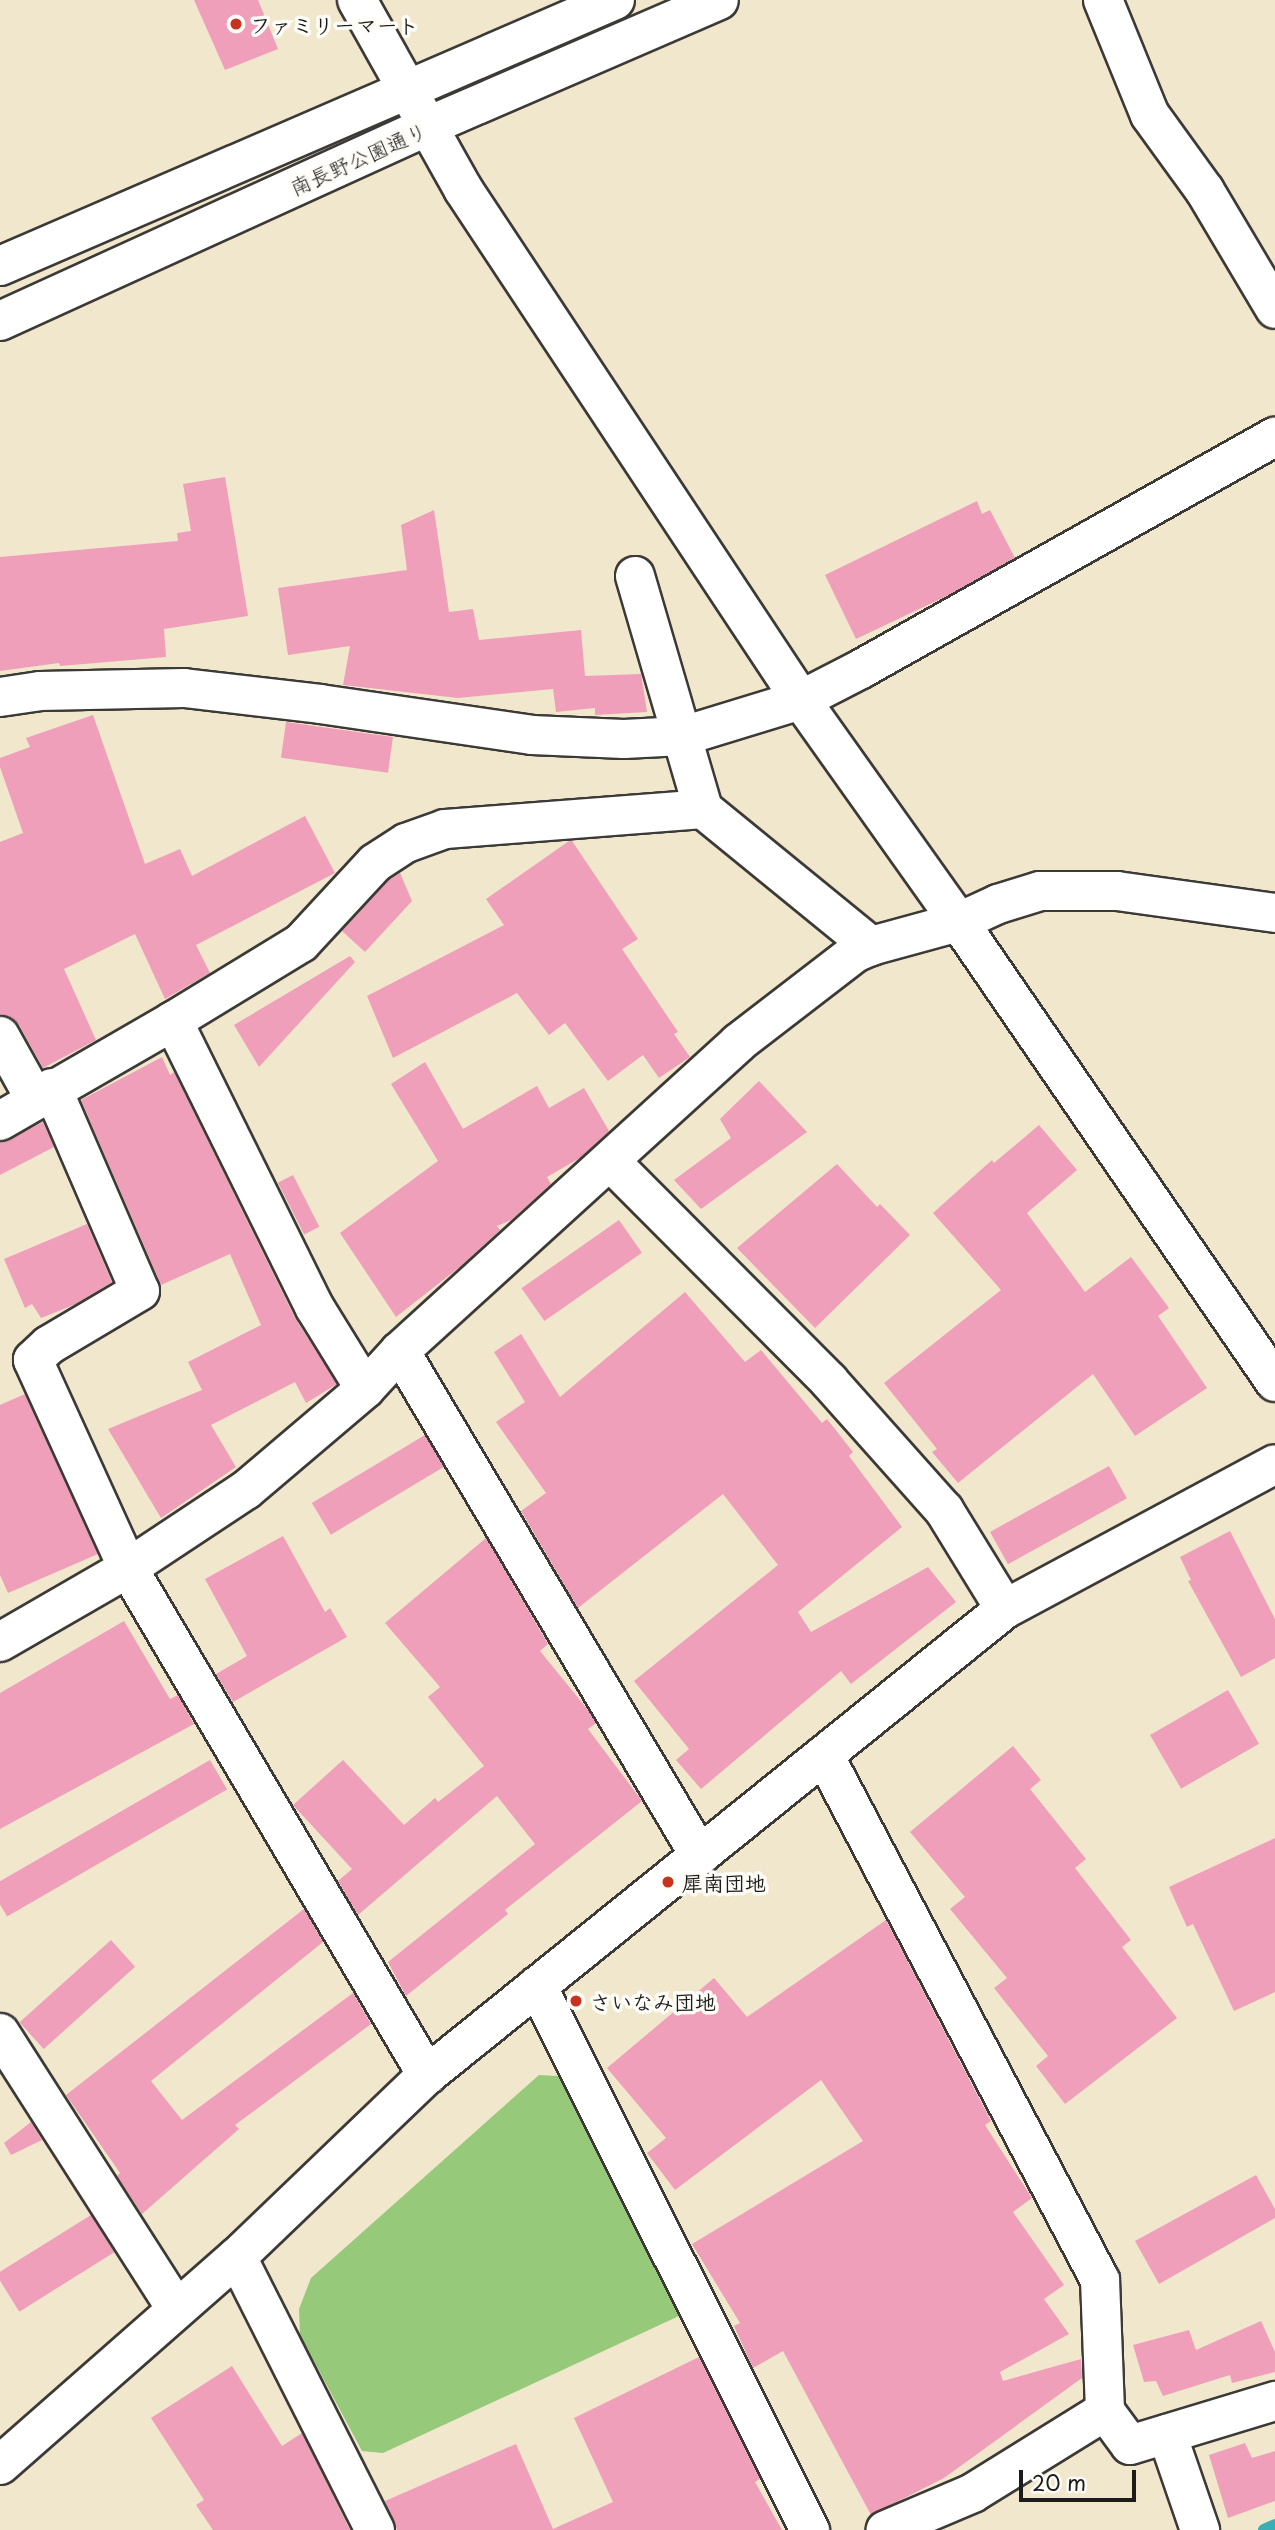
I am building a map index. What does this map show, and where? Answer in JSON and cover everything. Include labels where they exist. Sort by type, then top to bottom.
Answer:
[{"type":"street","points":[[357,0],[406,92],[470,201],[801,700],[959,922],[1275,1382]]},
{"type":"street","name":"南長野公園通り","points":[[0,266],[615,0]]},
{"type":"street","name":"南長野公園通り","points":[[0,321],[426,127],[719,0]]},
{"type":"street","points":[[1103,0],[1150,115],[1205,191],[1275,309]]},
{"type":"street","points":[[0,697],[40,691],[184,688],[320,704],[532,735],[624,739],[683,737],[801,700],[950,621],[1275,437]]},
{"type":"street","points":[[635,576],[703,809],[871,946]]},
{"type":"street","points":[[0,1121],[301,943],[375,863],[405,843],[445,829],[703,809]]},
{"type":"street","points":[[0,1642],[128,1568],[246,1490],[365,1389],[400,1351],[611,1162],[738,1043],[855,953],[871,946],[959,922],[998,904],[1040,891],[1116,891],[1275,913]]},
{"type":"street","points":[[173,1021],[315,1308],[365,1389]]},
{"type":"street","points":[[0,1037],[43,1094],[140,1291],[49,1345],[33,1360],[128,1568],[427,2075]]},
{"type":"street","points":[[611,1162],[829,1381],[944,1510],[1005,1609]]},
{"type":"street","points":[[400,1351],[700,1856]]},
{"type":"street","points":[[0,2465],[237,2257],[427,2075],[1005,1609],[1275,1464]]},
{"type":"street","points":[[824,1755],[1100,2280],[1105,2411],[1130,2445],[1275,2401]]},
{"type":"street","points":[[537,1986],[810,2530]]},
{"type":"street","points":[[0,2033],[176,2308]]},
{"type":"street","points":[[237,2257],[375,2530]]},
{"type":"street","points":[[886,2530],[973,2493],[1105,2411]]},
{"type":"street","points":[[1167,2434],[1200,2530]]},
{"type":"green space","points":[[539,2075],[558,2076],[570,2083],[679,2316],[383,2453],[362,2451],[300,2335],[299,2309],[311,2278]]},
{"type":"building","name":"ファミリーマート","points":[[194,0],[258,0],[278,49],[225,70]]},
{"type":"building","points":[[225,477],[248,616],[164,629],[166,657],[60,666],[59,663],[0,671],[0,557],[178,541],[177,533],[191,531],[183,484]]},
{"type":"building","points":[[977,501],[982,514],[990,510],[1015,558],[953,593],[856,639],[825,575]]},
{"type":"building","points":[[434,510],[449,612],[473,609],[479,640],[581,630],[585,676],[641,674],[647,712],[595,715],[595,708],[556,712],[553,689],[458,698],[343,685],[350,646],[288,655],[278,588],[407,570],[401,525]]},
{"type":"building","points":[[93,715],[145,864],[180,849],[192,876],[305,816],[335,873],[196,945],[210,973],[165,999],[135,934],[64,969],[96,1040],[43,1068],[19,1025],[11,1017],[0,1014],[0,842],[23,833],[0,767],[0,758],[30,747],[26,738]]},
{"type":"building","points":[[286,722],[393,737],[388,773],[281,758]]},
{"type":"building","points":[[572,841],[638,939],[622,949],[678,1032],[674,1034],[690,1057],[659,1078],[643,1055],[608,1081],[565,1023],[549,1035],[517,993],[393,1058],[367,996],[504,925],[486,899]]},
{"type":"building","points":[[400,873],[412,901],[365,952],[342,931],[389,880]]},
{"type":"building","points":[[350,956],[355,962],[259,1067],[234,1025]]},
{"type":"building","points":[[162,1057],[170,1075],[174,1072],[295,1318],[337,1384],[306,1403],[295,1382],[211,1425],[236,1467],[161,1518],[108,1429],[202,1390],[188,1362],[261,1325],[230,1254],[161,1285],[81,1100]]},
{"type":"building","points":[[425,1062],[463,1129],[537,1086],[549,1108],[584,1088],[609,1131],[580,1158],[547,1177],[551,1184],[511,1220],[497,1226],[500,1230],[461,1266],[396,1317],[340,1233],[438,1161],[391,1084]]},
{"type":"building","points":[[759,1081],[807,1132],[701,1209],[674,1180],[731,1138],[720,1119]]},
{"type":"building","points":[[43,1122],[54,1147],[0,1175],[0,1143]]},
{"type":"building","points":[[1039,1125],[1077,1170],[1027,1213],[1085,1292],[1131,1257],[1169,1308],[1158,1316],[1207,1388],[1135,1436],[1093,1374],[958,1483],[932,1452],[937,1449],[884,1383],[1001,1290],[933,1213],[992,1160],[994,1163]]},
{"type":"building","points":[[837,1164],[877,1207],[880,1204],[910,1235],[815,1328],[737,1248]]},
{"type":"building","points":[[293,1175],[319,1227],[304,1234],[278,1183]]},
{"type":"building","points":[[619,1220],[642,1253],[544,1321],[522,1288]]},
{"type":"building","points":[[87,1224],[112,1282],[76,1304],[41,1318],[32,1304],[25,1308],[4,1259]]},
{"type":"building","points":[[685,1292],[745,1362],[761,1350],[822,1423],[827,1419],[853,1452],[849,1456],[902,1527],[798,1612],[811,1632],[928,1567],[956,1602],[851,1684],[841,1671],[701,1789],[676,1760],[689,1749],[634,1681],[778,1565],[723,1494],[578,1608],[521,1511],[546,1493],[496,1422],[525,1402],[494,1352],[521,1334],[560,1397]]},
{"type":"building","points":[[25,1394],[98,1554],[8,1593],[0,1575],[0,1405]]},
{"type":"building","points":[[425,1435],[444,1467],[331,1535],[312,1503]]},
{"type":"building","points":[[1109,1466],[1127,1498],[1008,1564],[990,1532]]},
{"type":"building","points":[[1230,1531],[1275,1619],[1275,1658],[1241,1677],[1188,1581],[1191,1580],[1180,1557]]},
{"type":"building","points":[[283,1536],[325,1612],[330,1608],[347,1637],[233,1702],[216,1674],[247,1656],[205,1579]]},
{"type":"building","points":[[486,1538],[548,1644],[540,1651],[588,1710],[596,1723],[588,1729],[642,1801],[505,1910],[508,1914],[406,1996],[388,1962],[535,1844],[497,1796],[358,1915],[338,1881],[352,1869],[293,1805],[343,1760],[404,1825],[435,1798],[438,1802],[484,1766],[428,1697],[440,1687],[385,1623]]},
{"type":"building","points":[[124,1621],[170,1699],[178,1695],[194,1724],[0,1829],[0,1693]]},
{"type":"building","points":[[1228,1690],[1259,1744],[1181,1789],[1150,1735]]},
{"type":"building","points":[[1013,1746],[1041,1780],[1030,1789],[1086,1859],[1075,1868],[1131,1940],[1122,1947],[1177,2018],[1065,2104],[1036,2066],[1048,2056],[994,1988],[1007,1978],[950,1909],[965,1897],[910,1832]]},
{"type":"building","points":[[210,1760],[227,1789],[7,1916],[0,1904],[0,1881]]},
{"type":"building","points":[[1275,1838],[1275,1992],[1234,2011],[1193,1924],[1187,1927],[1169,1887]]},
{"type":"building","points":[[304,1909],[323,1942],[151,2081],[182,2120],[353,1993],[371,2024],[235,2125],[239,2129],[142,2214],[117,2176],[120,2173],[66,2095]]},
{"type":"building","points":[[886,1920],[991,2121],[985,2125],[1032,2198],[1013,2212],[1064,2285],[1044,2299],[1069,2334],[1000,2372],[1003,2381],[1081,2359],[1082,2378],[944,2478],[871,2515],[783,2351],[753,2368],[734,2326],[740,2323],[692,2244],[863,2141],[821,2080],[675,2190],[647,2153],[666,2138],[607,2068],[714,1978],[747,2017]]},
{"type":"building","points":[[111,1940],[135,1967],[44,2049],[20,2022]]},
{"type":"building","points":[[31,2122],[42,2140],[11,2155],[4,2143]]},
{"type":"building","points":[[1256,2175],[1275,2209],[1275,2218],[1159,2284],[1135,2241]]},
{"type":"building","points":[[91,2215],[114,2252],[19,2312],[0,2281],[0,2272]]},
{"type":"building","points":[[1261,2321],[1275,2352],[1275,2372],[1232,2383],[1230,2375],[1163,2396],[1156,2381],[1144,2382],[1133,2345],[1189,2330],[1196,2350]]},
{"type":"building","points":[[699,2357],[760,2479],[755,2482],[782,2530],[397,2530],[385,2501],[516,2444],[553,2529],[613,2502],[574,2418]]},
{"type":"building","points":[[232,2366],[282,2446],[302,2433],[350,2530],[213,2530],[196,2505],[204,2500],[151,2418]]},
{"type":"building","points":[[1245,2443],[1252,2458],[1275,2451],[1275,2501],[1228,2518],[1209,2455]]},
{"type":"waterway","points":[[1264,2530],[1275,2525]]},
{"type":"place","name":"ファミリーマート","points":[[236,24]]},
{"type":"place","name":"犀南団地","points":[[668,1882]]},
{"type":"place","name":"さいなみ団地","points":[[576,2001]]}]
